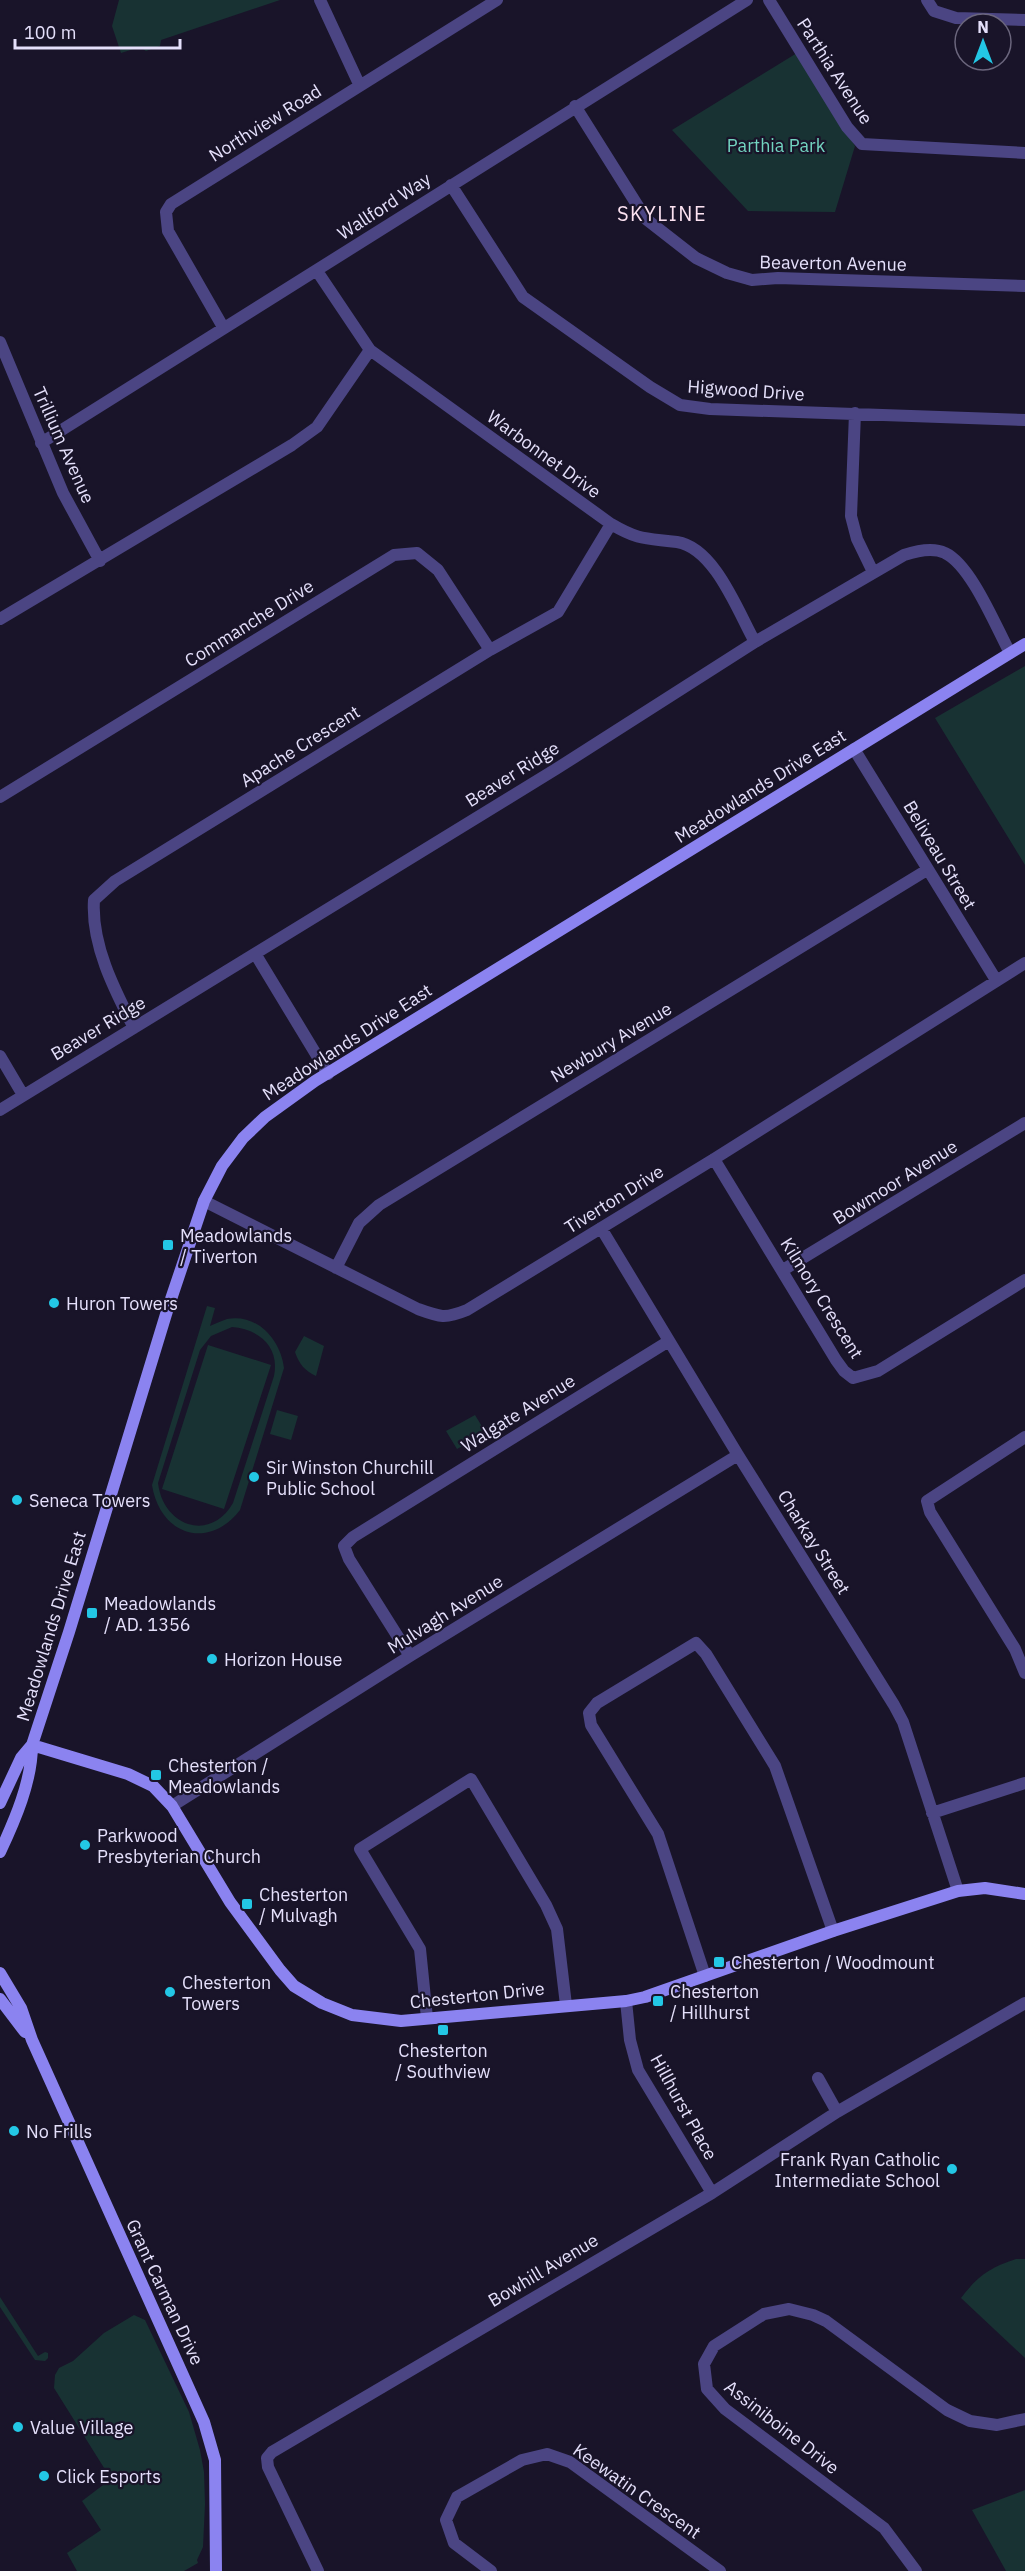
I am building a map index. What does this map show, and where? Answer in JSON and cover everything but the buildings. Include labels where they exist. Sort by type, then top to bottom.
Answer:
[{"type":"street","points":[[320,0],[359,84]]},
{"type":"street","name":"Northview Road","points":[[223,327],[168,231],[166,212],[179,198],[497,0]]},
{"type":"street","name":"Wallford Way","points":[[41,443],[747,0]]},
{"type":"street","name":"Parthia Avenue","points":[[769,0],[848,127],[862,144],[1025,153]]},
{"type":"street","points":[[927,0],[934,11],[956,18],[1025,20]]},
{"type":"street","name":"Beaverton Avenue","points":[[575,106],[646,219],[696,258],[727,273],[752,280],[778,278],[1025,286]]},
{"type":"street","name":"Higwood Drive","points":[[451,185],[523,297],[680,405],[710,410],[1025,420]]},
{"type":"street","name":"Warbonnet Drive","points":[[317,270],[370,351],[611,524],[633,537],[679,543],[703,554],[718,574],[755,642]]},
{"type":"street","name":"Trillium Avenue","points":[[0,342],[63,493],[100,561]]},
{"type":"street","points":[[0,619],[292,445],[317,427],[370,351]]},
{"type":"street","points":[[855,413],[851,516],[857,539],[873,572]]},
{"type":"street","name":"Apache Crescent","points":[[134,1028],[109,978],[93,916],[94,900],[116,881],[490,650],[558,612],[611,524]]},
{"type":"street","name":"Beaver Ridge","points":[[0,1110],[256,955],[556,769],[755,642],[904,555],[919,550],[944,552],[963,567],[1010,653]]},
{"type":"street","name":"Commanche Drive","points":[[0,797],[394,555],[417,553],[438,570],[490,650]]},
{"type":"street","name":"Meadowlands Drive East","points":[[0,1852],[10,1830],[32,1762],[32,1745],[204,1202],[222,1166],[243,1138],[287,1100],[328,1074],[1025,644]]},
{"type":"street","name":"Beliveau Street","points":[[854,749],[996,980]]},
{"type":"street","name":"Newbury Avenue","points":[[336,1268],[359,1223],[379,1205],[927,870]]},
{"type":"street","points":[[256,955],[328,1074]]},
{"type":"street","name":"Tiverton Drive","points":[[204,1202],[418,1310],[442,1318],[467,1310],[714,1159],[1025,963]]},
{"type":"street","points":[[0,1056],[23,1095]]},
{"type":"street","name":"Bowmoor Avenue","points":[[783,1270],[798,1263],[1025,1123]]},
{"type":"street","name":"Kilmory Crescent","points":[[714,1159],[836,1360],[844,1371],[854,1378],[878,1371],[1025,1280]]},
{"type":"street","name":"Charkay Street","points":[[601,1228],[738,1455],[894,1705],[903,1722],[958,1891]]},
{"type":"street","name":"Walgate Avenue","points":[[410,1656],[349,1558],[344,1546],[352,1537],[669,1341]]},
{"type":"street","points":[[1025,1437],[927,1501],[930,1512],[1015,1649],[1025,1673]]},
{"type":"street","name":"Mulvagh Avenue","points":[[172,1806],[410,1656],[738,1455]]},
{"type":"street","points":[[705,1976],[658,1834],[591,1725],[589,1713],[597,1703],[696,1643],[706,1654],[775,1766],[833,1931]]},
{"type":"street","name":"Meadowlands Drive East","points":[[0,1803],[21,1758],[32,1745]]},
{"type":"street","name":"Chesterton Drive","points":[[32,1745],[128,1774],[153,1786],[172,1806],[230,1902],[280,1970],[294,1986],[322,2003],[352,2015],[401,2020],[626,2001],[645,1997],[833,1931],[958,1891],[985,1888],[1025,1894]]},
{"type":"street","points":[[427,2018],[420,1949],[360,1849],[471,1779],[546,1905],[556,1929],[566,2005]]},
{"type":"street","points":[[932,1813],[1025,1783]]},
{"type":"street","name":"Grant Carman Drive","points":[[0,1973],[21,2008],[32,2040],[171,2345],[207,2430],[215,2460],[216,2571]]},
{"type":"street","name":"Grant Carman Drive","points":[[0,1999],[32,2040]]},
{"type":"street","name":"Hillhurst Place","points":[[626,2001],[630,2040],[639,2070],[712,2193]]},
{"type":"street","name":"Bowhill Avenue","points":[[318,2571],[268,2467],[267,2458],[272,2452],[712,2193],[837,2112],[1025,2003]]},
{"type":"street","points":[[818,2078],[837,2112]]},
{"type":"street","name":"Assiniboine Drive","points":[[916,2571],[884,2528],[725,2409],[707,2389],[704,2364],[714,2346],[764,2314],[789,2309],[813,2314],[826,2321],[947,2410],[970,2421],[997,2425],[1025,2419]]},
{"type":"street","name":"Keewatin Crescent","points":[[491,2571],[454,2543],[446,2520],[457,2497],[522,2460],[547,2454],[570,2462],[720,2571]]},
{"type":"green space","points":[[119,0],[280,0],[161,40],[160,46],[146,51],[140,47],[121,53],[112,26]]},
{"type":"green space","name":"Parthia Park","points":[[797,53],[855,146],[835,212],[748,211],[672,130]]},
{"type":"green space","points":[[1025,666],[1025,865],[935,718]]},
{"type":"green space","points":[[207,1306],[215,1308],[210,1326],[227,1319],[238,1318],[258,1325],[273,1339],[284,1368],[240,1510],[227,1523],[214,1530],[200,1533],[187,1532],[175,1526],[165,1516],[157,1502],[152,1485]],"holes":[[[232,1327],[242,1328],[259,1336],[270,1348],[274,1356],[274,1376],[233,1503],[212,1523],[200,1526],[189,1524],[178,1519],[169,1510],[162,1498],[158,1483],[200,1350],[211,1336]]]},
{"type":"green space","points":[[304,1336],[324,1346],[316,1376],[303,1367],[295,1352]]},
{"type":"green space","points":[[208,1345],[271,1365],[224,1509],[162,1489]]},
{"type":"green space","points":[[277,1410],[298,1416],[291,1440],[270,1434]]},
{"type":"green space","points":[[475,1415],[486,1433],[457,1449],[446,1431]]},
{"type":"green space","points":[[1016,2259],[1025,2259],[1025,2358],[961,2298],[985,2274]]},
{"type":"green space","points":[[0,2297],[38,2356],[45,2352],[48,2353],[45,2361],[35,2360],[0,2307]]},
{"type":"green space","points":[[134,2315],[145,2320],[189,2412],[204,2472],[203,2547],[197,2560],[198,2563],[184,2571],[77,2571],[67,2553],[101,2530],[82,2501],[111,2479],[54,2388],[55,2375],[59,2368],[73,2361],[104,2333]]},
{"type":"green space","points":[[1025,2490],[1025,2571],[1006,2571],[972,2510]]},
{"type":"place","name":"Meadowlands / Tiverton","points":[[168,1245]]},
{"type":"place","name":"Huron Towers","points":[[54,1303]]},
{"type":"place","name":"Sir Winston Churchill Public School","points":[[254,1477]]},
{"type":"place","name":"Seneca Towers","points":[[17,1500]]},
{"type":"place","name":"Meadowlands / AD. 1356","points":[[92,1613]]},
{"type":"place","name":"Horizon House","points":[[212,1659]]},
{"type":"place","name":"Chesterton / Meadowlands","points":[[156,1775]]},
{"type":"place","name":"Parkwood Presbyterian Church","points":[[85,1845]]},
{"type":"place","name":"Chesterton / Mulvagh","points":[[247,1904]]},
{"type":"place","name":"Chesterton / Woodmount","points":[[719,1962]]},
{"type":"place","name":"Chesterton Towers","points":[[170,1992]]},
{"type":"place","name":"Chesterton / Hillhurst","points":[[658,2001]]},
{"type":"place","name":"Chesterton / Southview","points":[[443,2030]]},
{"type":"place","name":"No Frills","points":[[14,2131]]},
{"type":"place","name":"Frank Ryan Catholic Intermediate School","points":[[952,2169]]},
{"type":"place","name":"Value Village","points":[[18,2427]]},
{"type":"place","name":"Click Esports","points":[[44,2476]]},
{"type":"district","name":"SKYLINE","points":[[662,213]]}]
